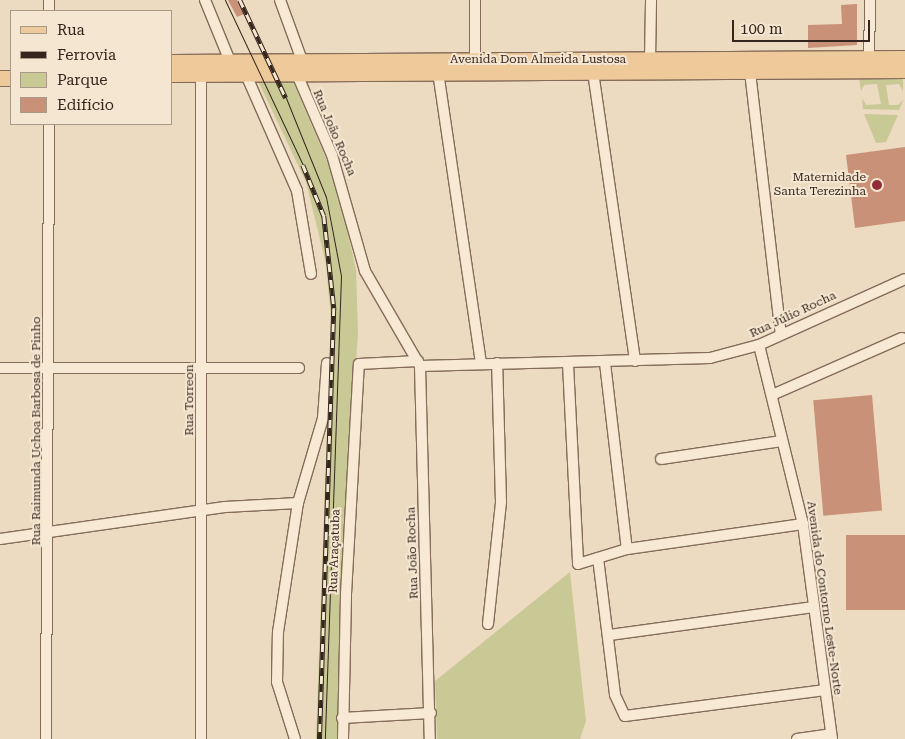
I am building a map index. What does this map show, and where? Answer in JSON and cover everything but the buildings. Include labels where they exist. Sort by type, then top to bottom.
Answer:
[{"type":"main road","name":"Avenida Dom Almeida Lustosa","points":[[172,62],[201,68],[438,72],[750,72],[869,64],[905,58]]},
{"type":"main road","name":"Avenida Dom Almeida Lustosa","points":[[302,69],[476,59],[869,64],[905,70]]},
{"type":"main road","name":"Avenida Dom Almeida Lustosa","points":[[172,74],[201,68]]},
{"type":"street","points":[[205,0],[297,191],[311,274]]},
{"type":"street","name":"Rua João Rocha","points":[[280,0],[343,187],[365,271],[419,364],[431,712],[430,739]]},
{"type":"street","points":[[474,0],[476,59]]},
{"type":"street","points":[[650,60],[651,0]]},
{"type":"street","points":[[869,64],[870,0]]},
{"type":"street","name":"Rua Torreon","points":[[201,68],[203,510],[201,739]]},
{"type":"street","points":[[438,72],[481,362]]},
{"type":"street","points":[[593,72],[635,361]]},
{"type":"street","points":[[750,72],[781,334]]},
{"type":"street","name":"Rua Raimunda Uchoa Barbosa de Pinho","points":[[46,739],[50,369],[48,125]]},
{"type":"street","name":"Rua Júlio Rocha","points":[[568,364],[710,358],[760,345],[905,278]]},
{"type":"street","points":[[772,395],[902,338]]},
{"type":"street","name":"Avenida do Contorno Leste-Norte","points":[[760,345],[803,524],[831,736]]},
{"type":"street","points":[[419,364],[481,362],[568,364],[576,560],[584,564],[627,549],[803,524]]},
{"type":"street","points":[[295,739],[276,682],[276,664],[298,503],[323,418],[328,363]]},
{"type":"street","points":[[488,624],[501,502],[497,363]]},
{"type":"street","points":[[605,363],[627,549]]},
{"type":"street","name":"Rua Araçatuba","points":[[344,739],[342,718],[359,364],[419,364]]},
{"type":"street","points":[[0,368],[202,370],[299,368]]},
{"type":"street","points":[[661,459],[782,441]]},
{"type":"street","points":[[0,539],[49,534],[203,510],[298,503]]},
{"type":"street","points":[[598,558],[610,635],[615,695],[620,710],[628,716],[825,690]]},
{"type":"street","points":[[610,635],[814,608]]},
{"type":"street","points":[[342,718],[431,712]]},
{"type":"street","points":[[797,739],[831,736]]},
{"type":"green space","points":[[903,76],[903,91],[899,84],[886,85],[889,105],[898,105],[904,99],[899,110],[863,109],[862,98],[866,105],[881,104],[877,84],[864,85],[861,91],[859,77]]},
{"type":"green space","points":[[293,81],[337,184],[356,270],[358,334],[345,519],[340,739],[316,739],[331,321],[326,264],[306,182],[259,83]]},
{"type":"green space","points":[[864,114],[898,115],[886,142],[876,143]]},
{"type":"green space","points":[[570,572],[586,721],[580,739],[437,739],[435,681]]},
{"type":"tram line","points":[[225,0],[303,165]]},
{"type":"tram line","points":[[286,98],[326,197],[341,276],[325,739]]},
{"type":"railway","points":[[240,0],[286,98]]},
{"type":"railway","points":[[303,165],[324,216],[334,308],[320,739]]},
{"type":"place","name":"Maternidade Santa Terezinha","points":[[877,185]]}]
